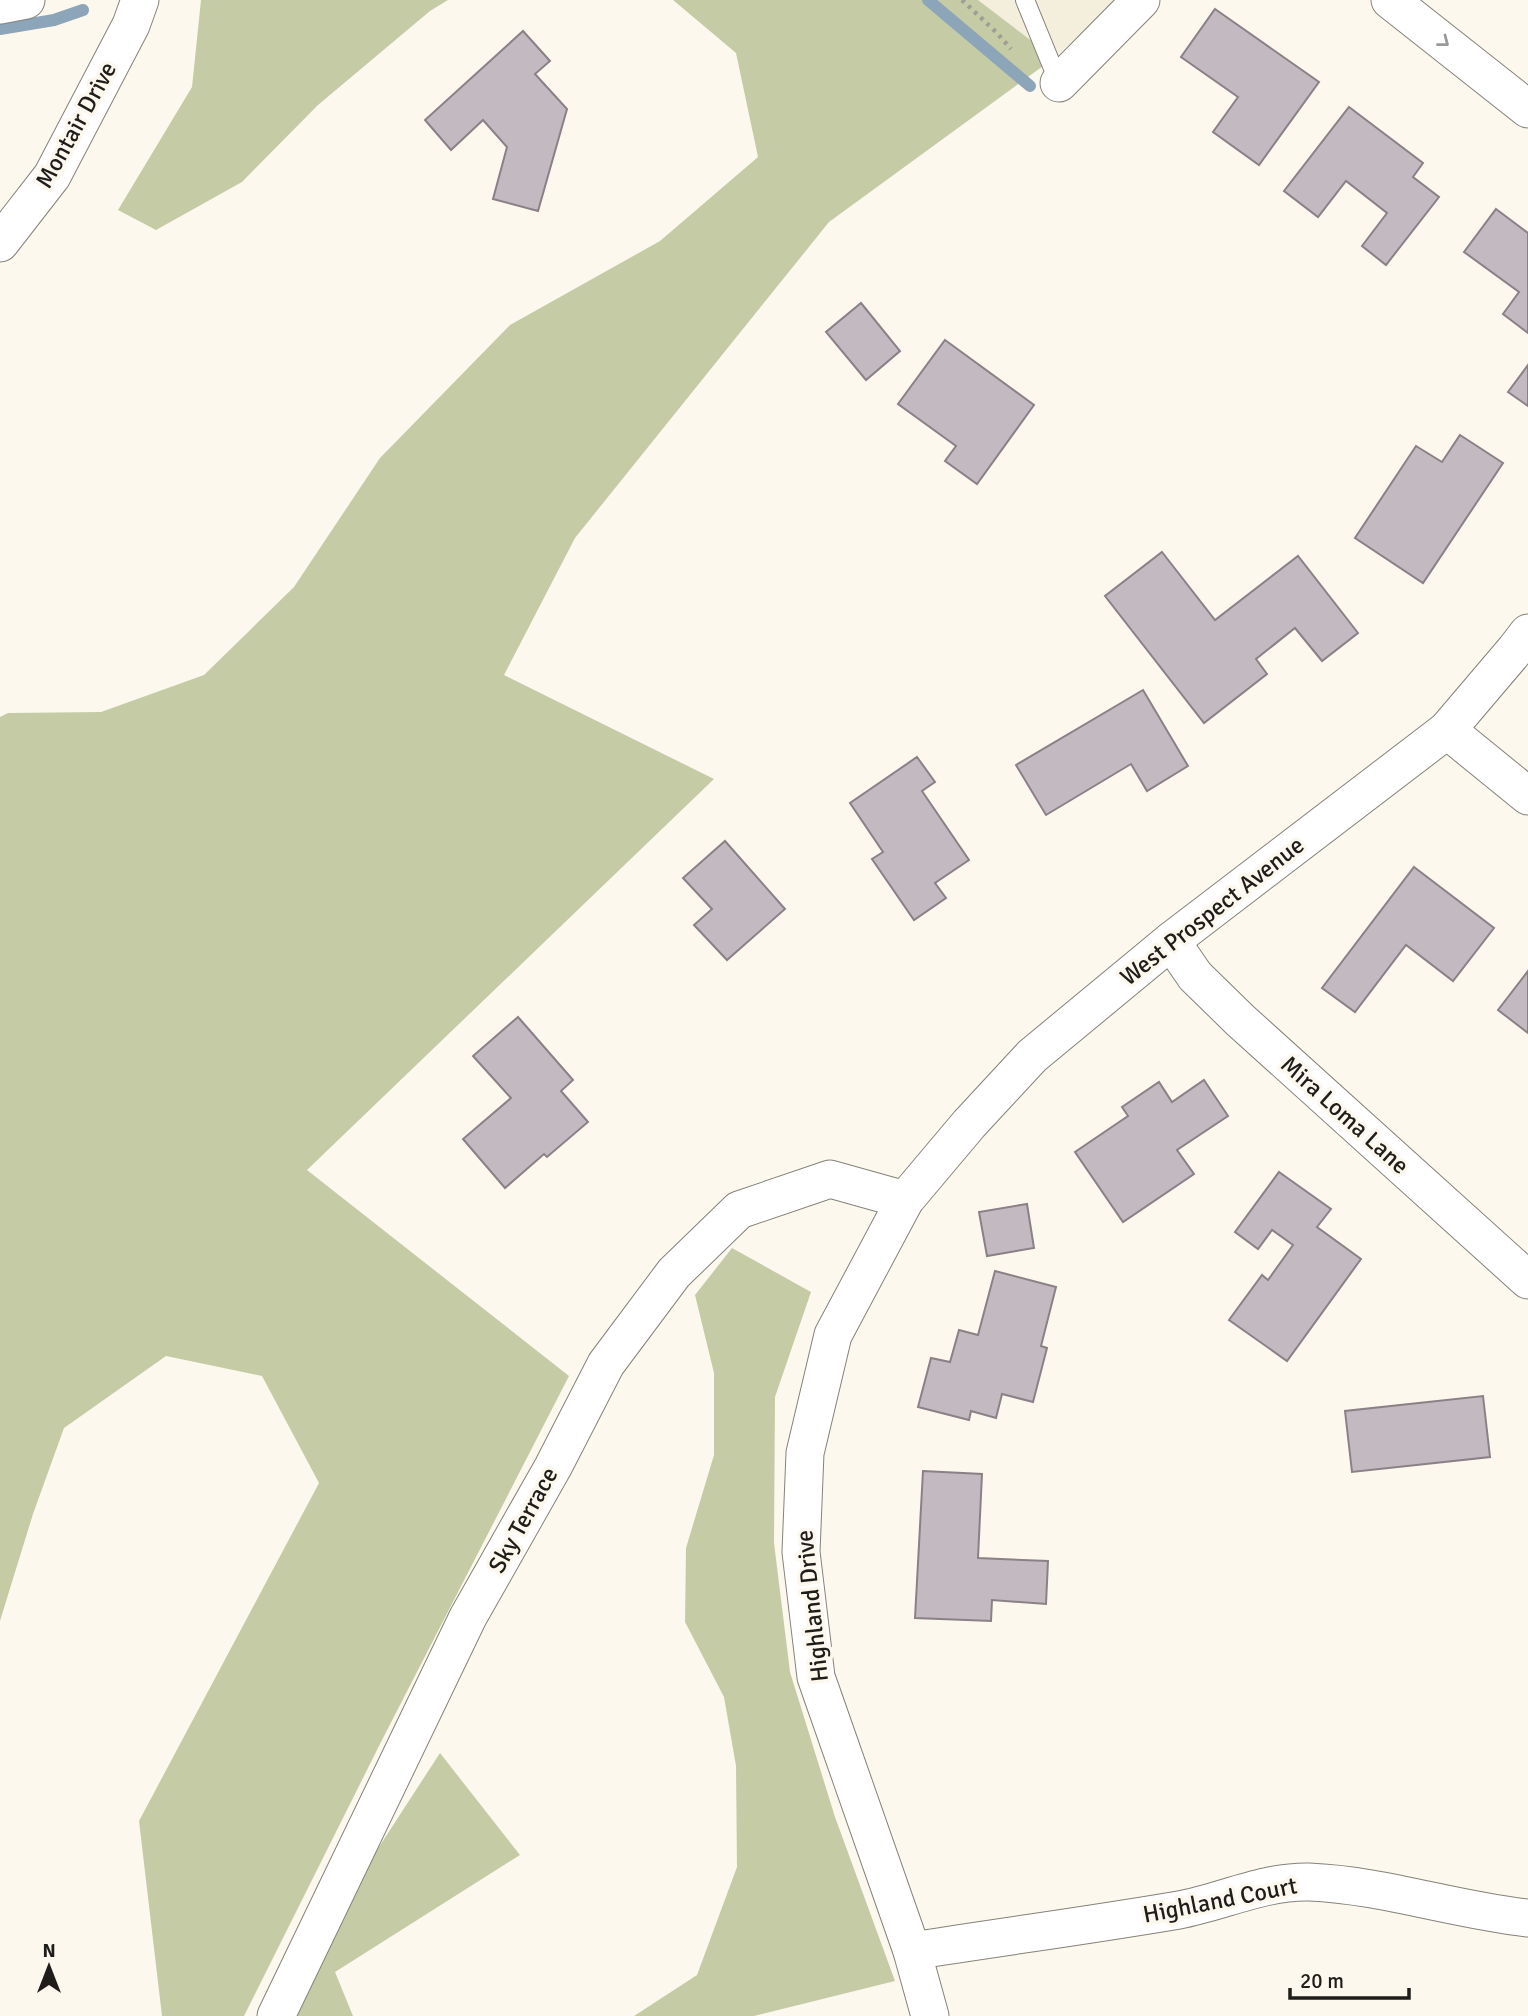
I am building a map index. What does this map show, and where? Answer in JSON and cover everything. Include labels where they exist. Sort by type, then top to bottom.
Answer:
[{"type":"street","points":[[0,5],[26,0]]},
{"type":"street","name":"Montair Drive","points":[[0,243],[52,176],[131,25],[140,0]]},
{"type":"street","points":[[1059,83],[1141,0]]},
{"type":"street","points":[[1390,0],[1528,109]]},
{"type":"street","name":"West Prospect Avenue","points":[[905,1200],[969,1124],[1032,1056],[1171,941],[1447,730],[1528,633]]},
{"type":"street","points":[[1447,730],[1528,796]]},
{"type":"street","name":"Mira Loma Lane","points":[[1171,941],[1195,976],[1240,1020],[1528,1280]]},
{"type":"street","name":"Sky Terrace","points":[[276,2016],[468,1617],[553,1467],[606,1364],[674,1273],[739,1210],[830,1179],[905,1200]]},
{"type":"street","name":"Highland Drive","points":[[905,1200],[833,1335],[805,1453],[801,1552],[816,1677],[912,1951],[930,2016]]},
{"type":"street","name":"Highland Court","points":[[912,1951],[1183,1909],[1255,1889],[1307,1882],[1382,1890],[1506,1916],[1528,1918]]},
{"type":"lane","points":[[1025,0],[1059,83]]},
{"type":"path","points":[[962,0],[1013,52]]},
{"type":"shaded area","points":[[978,0],[1118,0],[1054,58]]},
{"type":"green space","points":[[201,0],[448,0],[430,11],[318,105],[242,182],[156,230],[118,210],[192,87]]},
{"type":"green space","points":[[673,0],[978,0],[1054,58],[829,222],[575,538],[504,675],[714,779],[307,1170],[569,1376],[244,2016],[162,2016],[139,1821],[319,1483],[262,1376],[166,1356],[64,1428],[33,1514],[0,1621],[0,717],[8,713],[101,712],[204,675],[294,587],[380,458],[510,325],[660,241],[758,157],[736,53]]},
{"type":"green space","points":[[732,1248],[811,1292],[775,1397],[774,1543],[790,1672],[835,1817],[895,1981],[754,2016],[634,2016],[697,1975],[737,1867],[736,1766],[724,1697],[685,1622],[686,1548],[714,1455],[714,1373],[695,1295]]},
{"type":"green space","points":[[440,1753],[520,1855],[335,1972],[353,2016],[288,2016],[351,1890]]},
{"type":"building","points":[[1215,9],[1319,82],[1259,165],[1213,132],[1238,97],[1181,57]]},
{"type":"building","points":[[523,31],[550,61],[535,74],[567,109],[538,211],[493,199],[507,147],[483,120],[451,150],[425,120]]},
{"type":"building","points":[[1349,107],[1423,163],[1413,177],[1439,197],[1386,265],[1362,246],[1387,213],[1346,181],[1318,217],[1284,191]]},
{"type":"building","points":[[1496,209],[1528,233],[1528,333],[1503,314],[1519,292],[1464,252]]},
{"type":"building","points":[[861,303],[900,351],[866,380],[826,332]]},
{"type":"building","points":[[945,340],[1034,405],[977,484],[945,461],[956,446],[898,404]]},
{"type":"building","points":[[1528,365],[1528,406],[1508,392]]},
{"type":"building","points":[[1460,435],[1503,463],[1423,583],[1355,538],[1416,446],[1442,462]]},
{"type":"building","points":[[1162,552],[1215,620],[1298,556],[1358,633],[1322,661],[1295,628],[1256,659],[1267,674],[1204,723],[1105,596]]},
{"type":"building","points":[[1143,690],[1188,766],[1147,791],[1131,764],[1046,815],[1016,765]]},
{"type":"building","points":[[917,757],[935,782],[922,791],[969,860],[935,883],[946,898],[914,920],[872,859],[883,852],[850,803]]},
{"type":"building","points":[[725,841],[785,909],[727,960],[694,925],[712,909],[683,878]]},
{"type":"building","points":[[1414,867],[1494,928],[1453,981],[1406,945],[1355,1012],[1322,988]]},
{"type":"building","points":[[1528,971],[1528,1033],[1498,1010]]},
{"type":"building","points":[[518,1017],[573,1080],[561,1091],[588,1122],[547,1157],[544,1154],[505,1188],[463,1139],[511,1098],[473,1056]]},
{"type":"building","points":[[1204,1080],[1228,1116],[1177,1150],[1194,1174],[1123,1222],[1075,1152],[1128,1116],[1122,1107],[1159,1082],[1172,1102]]},
{"type":"building","points":[[1279,1172],[1331,1209],[1317,1227],[1361,1259],[1287,1361],[1229,1320],[1262,1275],[1268,1280],[1293,1245],[1272,1230],[1258,1249],[1235,1232]]},
{"type":"building","points":[[1027,1204],[1034,1248],[987,1256],[979,1212]]},
{"type":"building","points":[[995,1271],[1056,1287],[1041,1346],[1047,1348],[1033,1402],[1002,1394],[996,1418],[971,1411],[969,1420],[918,1407],[931,1358],[950,1362],[959,1330],[978,1335]]},
{"type":"building","points":[[1483,1396],[1490,1457],[1352,1472],[1345,1411]]},
{"type":"building","points":[[923,1471],[982,1474],[978,1558],[1048,1561],[1046,1604],[992,1600],[991,1621],[915,1618]]},
{"type":"waterway","points":[[928,0],[1030,86]]},
{"type":"waterway","points":[[0,29],[54,20],[83,10]]}]
